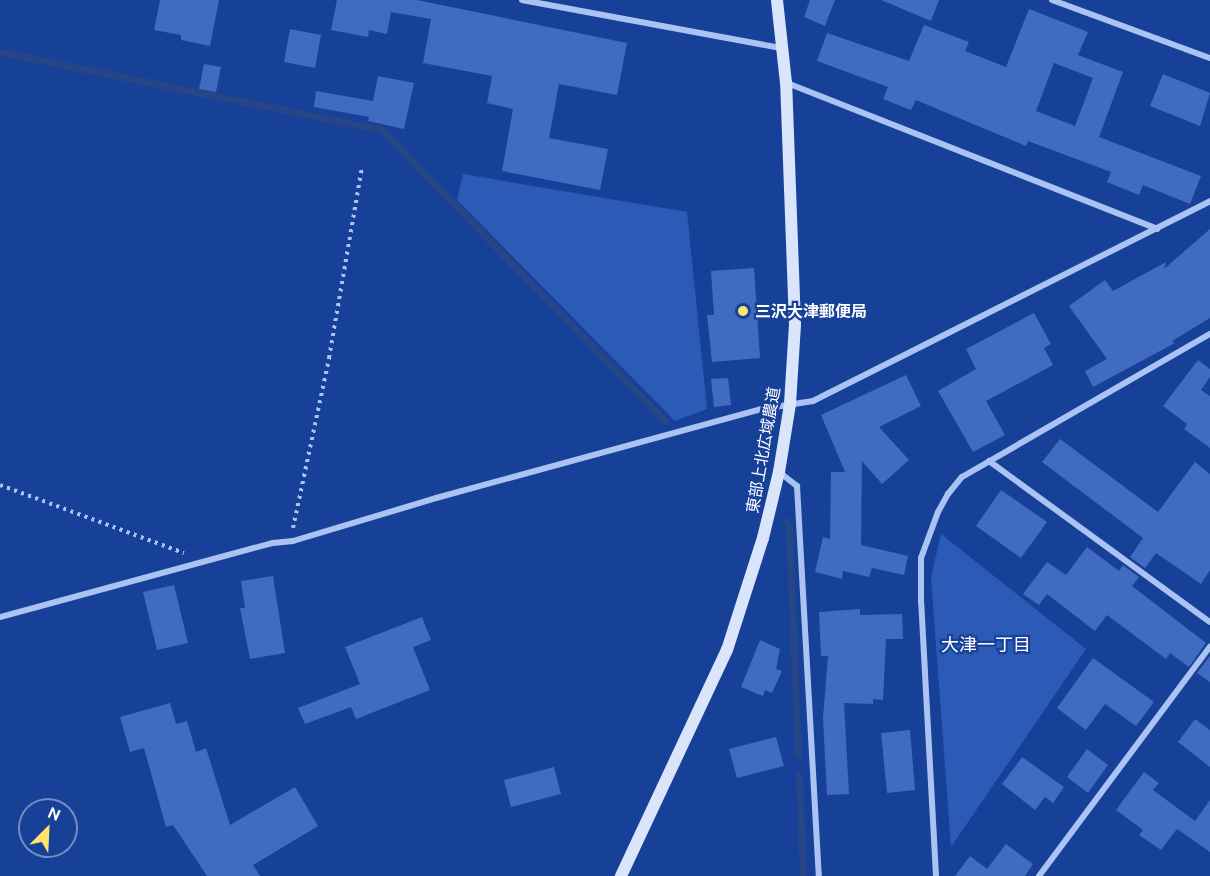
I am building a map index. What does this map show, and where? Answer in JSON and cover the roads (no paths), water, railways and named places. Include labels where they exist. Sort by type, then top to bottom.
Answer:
[{"type":"street","points":[[522,0],[544,2],[781,48]]},
{"type":"street","name":"東部上北広域農道","points":[[621,876],[728,650],[764,538],[779,472],[790,404],[795,325],[786,83],[777,0]]},
{"type":"street","points":[[1052,0],[1210,58]]},
{"type":"street","points":[[786,83],[1157,229]]},
{"type":"street","points":[[0,617],[210,562],[273,543],[293,541],[458,492],[761,409],[813,401],[1210,201]]},
{"type":"street","points":[[936,876],[921,602],[921,558],[948,494],[962,477],[989,460],[1210,334]]},
{"type":"street","points":[[989,460],[1210,622]]},
{"type":"street","points":[[779,472],[797,486],[819,876]]},
{"type":"street","points":[[1038,876],[1210,647]]},
{"type":"waterway","points":[[0,52],[382,130],[665,421]]},
{"type":"waterway","points":[[786,521],[789,525],[798,755]]},
{"type":"waterway","points":[[799,776],[803,876]]},
{"type":"place","name":"三沢大津郵便局","points":[[743,311]]},
{"type":"district","name":"大津一丁目","points":[[986,644]]}]
